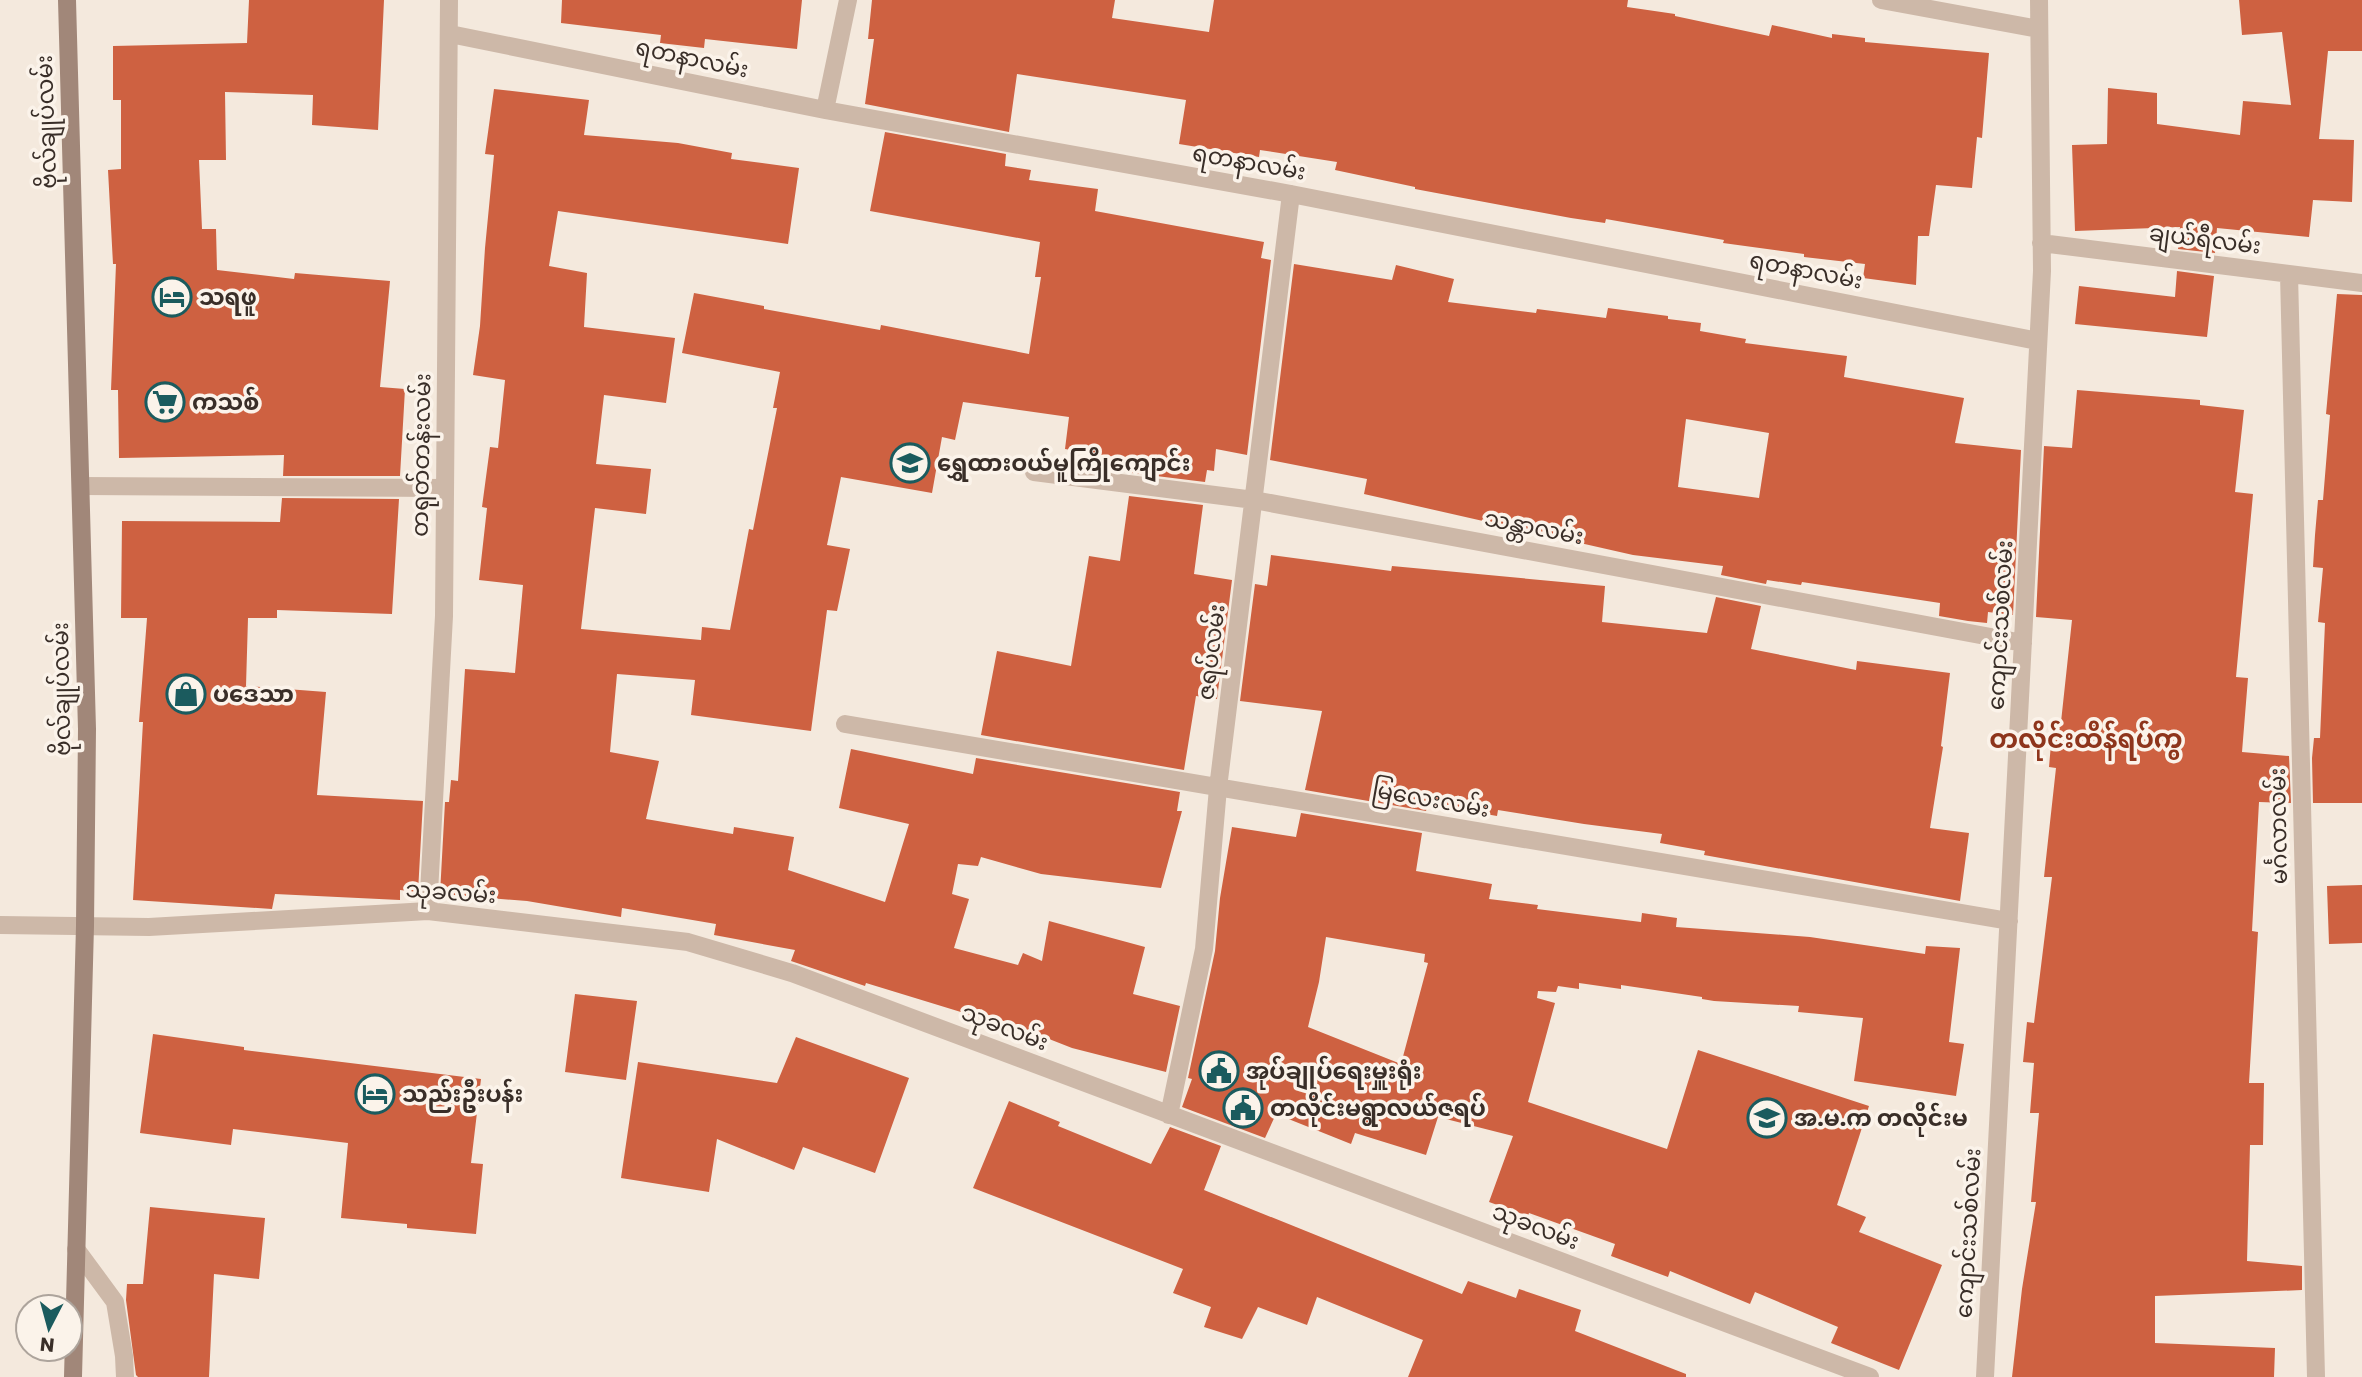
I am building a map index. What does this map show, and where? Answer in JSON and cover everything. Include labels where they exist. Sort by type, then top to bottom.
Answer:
[{"type":"main road","name":"ဗိုလ်ချုပ်လမ်း","points":[[67,0],[87,729],[85,926],[73,1377]]},
{"type":"street","name":"တရုတ်တန်းလမ်း","points":[[428,911],[444,617],[450,0]]},
{"type":"street","points":[[825,110],[848,0]]},
{"type":"street","points":[[1881,0],[2039,29]]},
{"type":"street","name":"ကျောင်းသစ်လမ်း","points":[[1985,1377],[2038,341],[2041,243],[2039,0]]},
{"type":"street","name":"ရတနာလမ်း","points":[[450,34],[825,110],[1291,194],[2038,341]]},
{"type":"street","name":"ဇရပ်လမ်း","points":[[1169,1115],[1204,949],[1218,788],[1291,194]]},
{"type":"street","name":"ချယ်ရီလမ်း","points":[[2041,243],[2362,283]]},
{"type":"street","name":"မင်္ဂလာလမ်း","points":[[2288,274],[2316,1377]]},
{"type":"street","name":"သန္တာလမ်း","points":[[1034,472],[1254,500],[2024,643]]},
{"type":"street","points":[[81,486],[445,488]]},
{"type":"street","name":"မြလေးလမ်း","points":[[845,724],[2009,922]]},
{"type":"street","name":"သုခလမ်း","points":[[0,925],[149,927],[428,911],[688,942],[792,972],[1870,1377]]},
{"type":"street","points":[[76,1249],[115,1302],[125,1377]]},
{"type":"building","points":[[249,0],[384,0],[378,130],[312,125],[313,95],[225,92],[226,160],[199,160],[202,229],[216,229],[217,270],[294,279],[295,273],[390,281],[380,387],[405,389],[400,476],[283,476],[284,455],[119,458],[118,390],[111,390],[116,264],[113,264],[108,170],[121,169],[121,100],[113,100],[113,46],[247,43]]},
{"type":"building","points":[[562,0],[802,0],[797,49],[705,39],[704,48],[660,43],[661,35],[561,23]]},
{"type":"building","points":[[872,0],[1115,0],[1112,18],[1209,32],[1214,0],[1628,0],[1627,7],[1675,14],[1769,36],[1772,25],[1832,38],[1832,34],[1865,38],[1865,42],[1989,53],[1982,138],[1977,137],[1972,188],[1936,185],[1929,236],[1918,236],[1916,285],[1863,278],[1865,264],[1804,257],[1804,254],[1723,243],[1724,240],[1606,219],[1605,223],[1571,218],[1415,189],[1335,170],[1337,162],[1260,150],[1259,157],[1179,144],[1186,100],[1017,74],[1009,132],[865,104],[874,39],[868,39]]},
{"type":"building","points":[[2239,0],[2362,0],[2362,51],[2328,51],[2319,139],[2354,140],[2352,202],[2313,200],[2309,237],[2217,228],[2215,253],[2178,249],[2180,227],[2075,231],[2072,145],[2107,144],[2108,88],[2157,93],[2157,124],[2240,135],[2243,101],[2291,105],[2282,32],[2242,35]]},
{"type":"building","points":[[494,89],[589,100],[584,135],[678,143],[732,153],[731,159],[799,168],[788,244],[558,211],[549,266],[587,273],[584,327],[675,338],[666,403],[604,395],[596,464],[651,469],[646,514],[595,508],[581,629],[701,640],[702,627],[730,630],[749,529],[753,530],[777,408],[773,408],[780,372],[682,353],[694,293],[764,306],[764,309],[880,330],[881,325],[1029,354],[1041,277],[1035,277],[1040,242],[870,211],[885,132],[1006,154],[1005,166],[1031,170],[1029,180],[1098,189],[1095,211],[1264,242],[1261,258],[1271,260],[1247,455],[1216,449],[1214,471],[1207,470],[1205,482],[1132,473],[1134,460],[1065,449],[1069,417],[963,402],[955,440],[942,437],[932,493],[841,477],[827,545],[850,549],[837,611],[827,610],[811,731],[691,715],[695,680],[617,674],[610,752],[659,761],[646,819],[733,834],[734,827],[794,837],[788,870],[885,902],[909,824],[839,808],[851,749],[973,774],[976,758],[1180,792],[1177,811],[1182,811],[1161,888],[1041,874],[981,857],[978,866],[958,864],[952,894],[969,899],[954,948],[1018,965],[1023,953],[1042,961],[1049,921],[1145,947],[1133,994],[1180,1006],[1166,1072],[1072,1048],[988,1015],[987,1020],[866,983],[865,986],[791,961],[795,950],[714,935],[716,924],[622,908],[621,917],[527,901],[440,894],[445,802],[449,802],[451,780],[458,781],[465,669],[515,673],[523,585],[479,580],[487,508],[482,507],[490,447],[498,448],[505,380],[473,375],[480,326],[494,155],[485,154]]},
{"type":"building","points":[[1294,264],[1392,280],[1396,265],[1454,279],[1448,302],[1606,318],[1608,308],[1668,316],[1668,319],[1701,323],[1700,331],[1746,339],[1745,343],[1847,356],[1844,377],[1964,398],[1955,443],[2021,450],[2013,615],[1988,612],[1987,623],[1968,621],[1939,616],[1940,603],[1802,582],[1801,585],[1767,580],[1766,584],[1721,575],[1723,566],[1633,555],[1364,494],[1367,479],[1270,460]],"holes":[[[1686,419],[1769,433],[1759,498],[1678,487]]]},
{"type":"building","points":[[2177,271],[2214,276],[2207,337],[2075,324],[2079,286],[2175,297]]},
{"type":"building","points":[[2337,294],[2362,295],[2362,803],[2313,803],[2312,758],[2314,738],[2320,738],[2325,623],[2318,622],[2323,568],[2313,567],[2318,500],[2323,500],[2330,415],[2326,414]]},
{"type":"building","points":[[2077,390],[2200,400],[2200,405],[2244,410],[2235,492],[2253,494],[2236,677],[2248,678],[2242,752],[2289,756],[2291,803],[2259,802],[2252,931],[2258,932],[2249,1083],[2264,1083],[2263,1145],[2250,1145],[2247,1261],[2302,1266],[2302,1290],[2155,1296],[2155,1343],[2275,1348],[2274,1377],[2012,1377],[2036,1202],[2031,1202],[2039,1113],[2030,1113],[2034,1063],[2023,1062],[2027,1022],[2034,1023],[2052,877],[2044,877],[2056,768],[2049,767],[2053,721],[2061,722],[2072,620],[2036,617],[2044,446],[2072,448]]},
{"type":"building","points":[[1129,496],[1203,505],[1194,574],[1232,580],[1217,699],[1196,696],[1184,770],[981,735],[997,651],[1071,666],[1089,556],[1120,561]]},
{"type":"building","points":[[282,498],[399,499],[392,614],[277,610],[277,618],[248,618],[246,686],[326,692],[317,795],[423,801],[418,892],[400,890],[400,900],[275,894],[272,909],[133,900],[143,722],[139,722],[147,618],[121,618],[122,521],[280,522]]},
{"type":"building","points":[[1271,555],[1391,571],[1392,566],[1605,586],[1602,622],[1707,633],[1716,597],[1761,606],[1751,649],[1856,670],[1857,661],[1950,673],[1943,747],[1930,828],[1969,833],[1960,901],[1704,855],[1705,851],[1660,843],[1662,834],[1498,810],[1497,816],[1428,804],[1426,811],[1305,790],[1322,711],[1240,701],[1255,584],[1267,586]]},
{"type":"building","points":[[1301,813],[1422,833],[1416,871],[1492,884],[1489,899],[1538,905],[1537,909],[1641,922],[1642,913],[1677,918],[1676,927],[1810,937],[1925,954],[1926,946],[1960,948],[1949,1042],[1964,1044],[1956,1096],[1854,1081],[1863,1018],[1798,1012],[1799,1006],[1714,1001],[1621,985],[1621,989],[1579,983],[1579,989],[1558,986],[1556,992],[1538,991],[1537,998],[1555,1003],[1528,1102],[1667,1149],[1698,1050],[1869,1106],[1837,1205],[1866,1217],[1859,1232],[1942,1265],[1899,1370],[1831,1343],[1838,1327],[1755,1292],[1750,1304],[1670,1271],[1668,1277],[1611,1256],[1615,1244],[1529,1213],[1528,1216],[1489,1202],[1513,1136],[1438,1117],[1426,1155],[1355,1133],[1351,1144],[1276,1114],[1265,1138],[1182,1107],[1192,1079],[1188,1078],[1215,951],[1220,898],[1232,827],[1296,837]],"holes":[[[1326,937],[1425,954],[1424,962],[1428,963],[1401,1064],[1308,1027]]]},
{"type":"building","points":[[2362,885],[2362,943],[2329,944],[2327,886]]},
{"type":"building","points":[[575,994],[637,1001],[626,1080],[565,1072]]},
{"type":"building","points":[[153,1034],[244,1047],[244,1050],[481,1079],[471,1163],[483,1164],[476,1234],[407,1228],[407,1224],[341,1218],[348,1143],[233,1129],[231,1145],[140,1133]]},
{"type":"building","points":[[796,1037],[909,1078],[875,1173],[803,1147],[794,1170],[717,1139],[709,1192],[621,1178],[638,1062],[777,1083]]},
{"type":"building","points":[[1009,1101],[1060,1122],[1058,1126],[1151,1164],[1170,1127],[1221,1146],[1204,1190],[1462,1294],[1468,1281],[1516,1298],[1519,1289],[1581,1310],[1575,1331],[1686,1374],[1686,1377],[1408,1377],[1423,1340],[1317,1297],[1307,1325],[1258,1307],[1242,1339],[1204,1327],[1211,1307],[1173,1293],[1183,1269],[973,1188]]},
{"type":"building","points":[[150,1207],[265,1218],[259,1279],[214,1274],[209,1377],[136,1375],[126,1300],[127,1284],[143,1284]]},
{"type":"place","name":"သရဖူ","points":[[172,297]]},
{"type":"place","name":"ကသစ်","points":[[165,402]]},
{"type":"place","name":"ရွှေထားဝယ်မူကြိုကျောင်း","points":[[910,463]]},
{"type":"place","name":"ပဒေသာ","points":[[186,694]]},
{"type":"place","name":"အုပ်ချုပ်ရေးမှူးရုံး","points":[[1219,1071]]},
{"type":"place","name":"သည်းဦးပန်း","points":[[375,1094]]},
{"type":"place","name":"တလိုင်းမရွာလယ်ဇရပ်","points":[[1243,1108]]},
{"type":"place","name":"အ.မ.က တလိုင်းမ","points":[[1767,1118]]},
{"type":"district","name":"တလိုင်းထိန်ရပ်ကွ","points":[[2086,739]]}]
